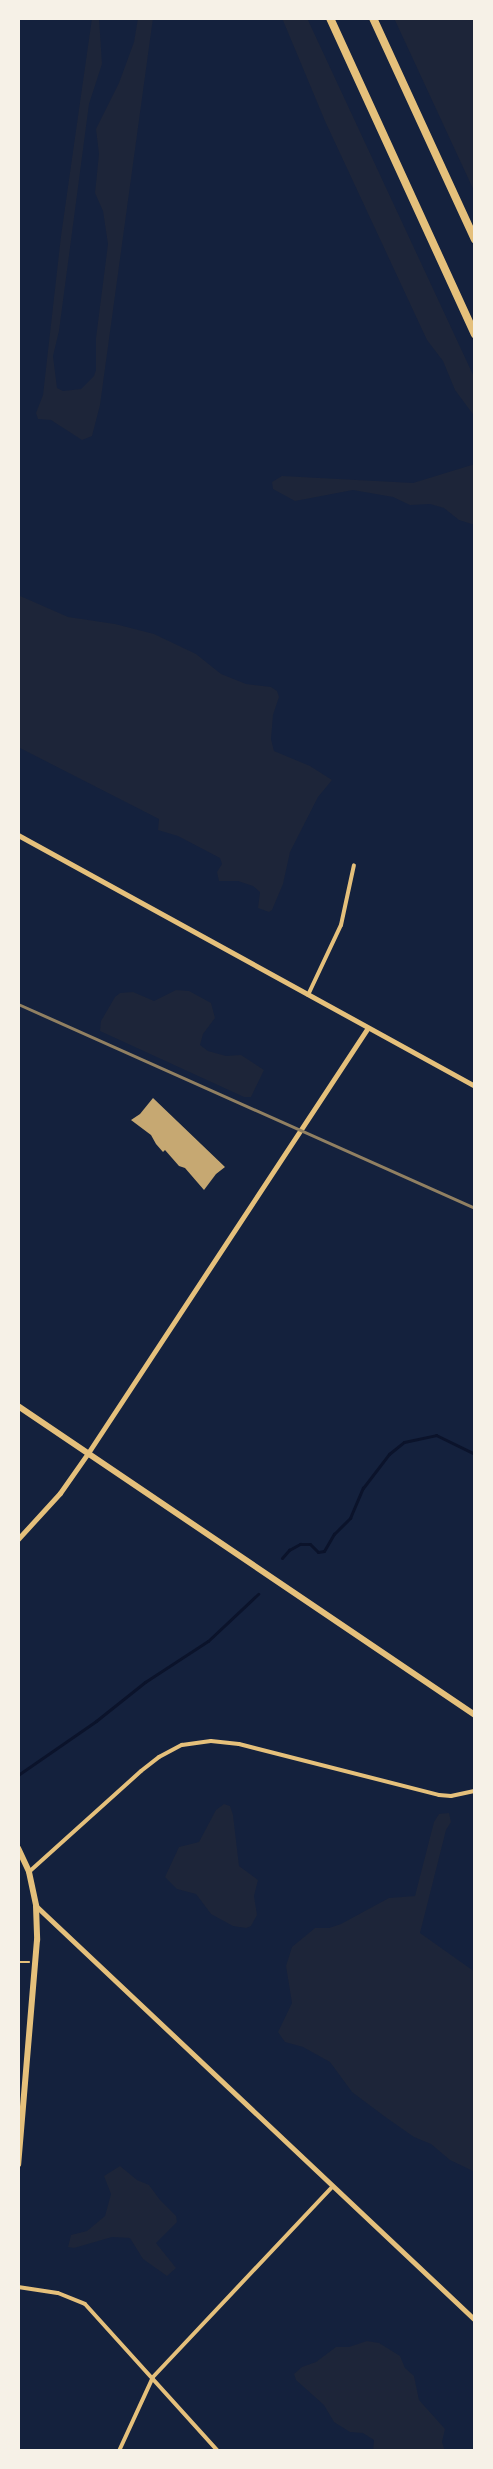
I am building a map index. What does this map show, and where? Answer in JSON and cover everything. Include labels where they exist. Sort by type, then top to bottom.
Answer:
[{"type":"highway","points":[[330,18],[475,334]]},
{"type":"highway","points":[[373,18],[475,240]]},
{"type":"main road","points":[[18,1406],[475,1715]]},
{"type":"main road","points":[[18,1848],[29,1872],[36,1906],[37,1940],[18,2164]]},
{"type":"street","points":[[18,835],[475,1086]]},
{"type":"street","points":[[308,996],[341,926],[354,865]]},
{"type":"street","points":[[18,1539],[60,1493],[88,1453],[368,1029]]},
{"type":"street","points":[[29,1872],[141,1771],[159,1757],[182,1745],[211,1741],[238,1744],[439,1795],[451,1797],[475,1791]]},
{"type":"street","points":[[36,1906],[475,2320]]},
{"type":"street","points":[[119,2451],[153,2377],[332,2187]]},
{"type":"street","points":[[18,2287],[58,2293],[85,2304],[218,2451]]},
{"type":"shaded area","points":[[92,18],[99,18],[102,64],[89,104],[59,331],[53,356],[57,388],[63,391],[81,389],[94,376],[96,370],[96,338],[108,244],[103,211],[95,193],[99,154],[96,129],[119,83],[134,42],[138,18],[153,18],[100,405],[92,436],[82,440],[51,420],[38,419],[36,413],[43,395],[61,236]]},
{"type":"shaded area","points":[[282,18],[307,18],[475,379],[475,417],[455,390],[443,361],[427,340],[325,121]]},
{"type":"shaded area","points":[[394,18],[475,18],[475,193]]},
{"type":"shaded area","points":[[475,464],[475,525],[459,520],[444,508],[430,504],[410,505],[393,497],[353,490],[295,501],[273,489],[272,482],[282,476],[413,483]]},
{"type":"shaded area","points":[[18,595],[68,617],[115,624],[154,634],[196,654],[221,674],[246,684],[271,687],[277,691],[279,697],[273,715],[271,739],[274,751],[310,766],[332,780],[318,797],[290,852],[283,884],[272,910],[269,912],[258,908],[260,892],[253,886],[238,881],[219,881],[217,872],[222,864],[220,858],[178,836],[158,830],[159,819],[18,747]]},
{"type":"shaded area","points":[[176,990],[189,991],[211,1003],[215,1018],[203,1034],[200,1045],[208,1051],[226,1056],[241,1055],[264,1070],[251,1097],[244,1097],[100,1031],[101,1021],[115,997],[120,993],[133,992],[154,1001]]},
{"type":"shaded area","points":[[224,1804],[230,1806],[233,1815],[239,1866],[258,1880],[254,1896],[257,1915],[251,1926],[246,1928],[233,1926],[211,1914],[196,1894],[177,1889],[165,1877],[179,1847],[199,1842],[216,1810]]},
{"type":"shaded area","points":[[449,1813],[451,1822],[446,1830],[420,1933],[475,1972],[475,2172],[450,2160],[431,2144],[414,2137],[384,2116],[352,2092],[330,2062],[303,2047],[285,2042],[278,2032],[292,2003],[286,1966],[292,1947],[315,1928],[329,1928],[341,1924],[389,1898],[415,1896],[434,1822],[439,1814]]},
{"type":"shaded area","points":[[120,2166],[137,2180],[149,2185],[176,2216],[177,2222],[156,2243],[176,2268],[167,2276],[143,2259],[130,2238],[112,2237],[74,2248],[68,2247],[71,2235],[87,2231],[105,2216],[111,2194],[104,2176]]},
{"type":"shaded area","points":[[367,2341],[379,2343],[400,2356],[405,2368],[414,2376],[419,2400],[445,2429],[442,2442],[445,2451],[373,2451],[374,2440],[363,2433],[350,2432],[334,2422],[324,2405],[296,2380],[294,2374],[302,2367],[316,2362],[336,2347],[349,2347]]},
{"type":"building","points":[[153,1098],[225,1167],[216,1174],[204,1190],[185,1168],[179,1166],[165,1150],[163,1152],[151,1135],[131,1120],[140,1114]]},
{"type":"waterway","points":[[282,1558],[289,1550],[300,1544],[310,1544],[318,1552],[324,1551],[334,1534],[350,1518],[363,1488],[389,1454],[404,1442],[436,1435],[475,1454]]},
{"type":"waterway","points":[[18,1775],[96,1721],[145,1682],[208,1641],[258,1594]]},
{"type":"railway","points":[[18,1004],[475,1208]]}]
